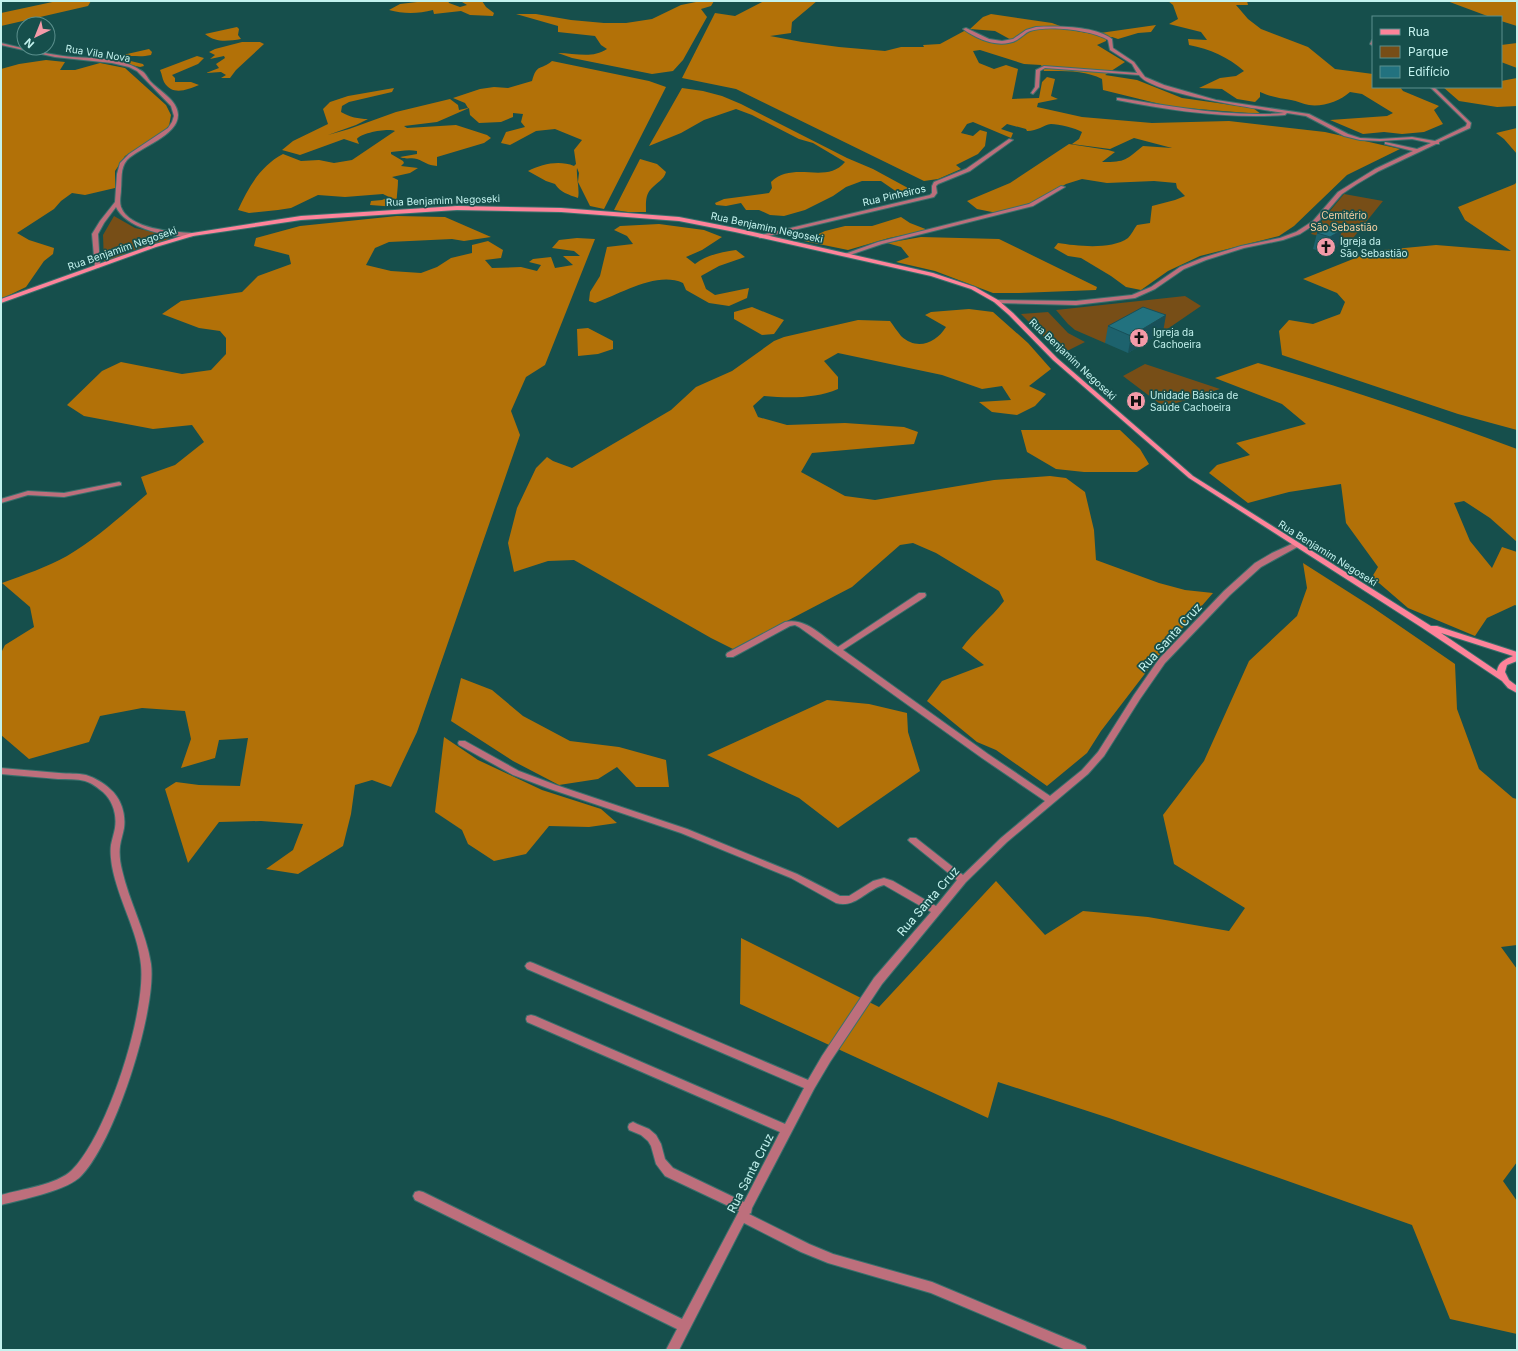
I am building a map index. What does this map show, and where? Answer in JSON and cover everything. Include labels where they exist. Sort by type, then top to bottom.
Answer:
[{"type":"main road","name":"Rua Benjamim Negoseki","points":[[1,301],[154,246],[192,235],[271,222],[314,217],[426,209],[492,208],[561,210],[650,216],[701,223],[948,280],[973,288],[996,301],[1011,314],[1055,359],[1177,466],[1208,488],[1424,625],[1512,687]]},
{"type":"main road","name":"Rua Benjamim Negoseki","points":[[1424,625],[1517,655]]},
{"type":"main road","points":[[1512,687],[1501,673],[1501,667],[1504,663],[1517,658]]},
{"type":"street","points":[[965,29],[984,39],[995,42],[1014,39],[1025,32],[1037,28],[1060,28],[1097,33],[1107,36],[1110,39],[1112,49],[1132,63],[1139,74]]},
{"type":"street","name":"Rua Vila Nova","points":[[1,44],[35,52],[116,64],[132,68],[139,71],[172,104],[176,115],[172,126],[159,137],[131,154],[123,163],[119,174],[118,203]]},
{"type":"street","points":[[1034,93],[1038,70],[1044,67],[1139,74],[1157,84],[1198,97],[1233,104],[1307,114],[1344,135],[1419,151]]},
{"type":"street","points":[[996,301],[1076,303],[1133,297],[1153,288],[1174,273],[1204,259],[1243,247],[1281,239],[1298,233],[1315,222],[1346,188],[1377,170],[1437,143],[1468,127],[1469,123],[1433,88]]},
{"type":"street","points":[[1119,99],[1188,111],[1222,114],[1250,116],[1307,114]]},
{"type":"street","points":[[1370,140],[1411,138],[1437,143]]},
{"type":"street","name":"Rua Pinheiros","points":[[760,236],[932,196],[935,193],[934,186],[936,183],[968,170],[1011,140]]},
{"type":"street","points":[[845,255],[880,243],[1031,205],[1064,187]]},
{"type":"street","points":[[97,267],[95,234],[102,222],[118,203],[123,215],[139,224],[166,232],[192,235]]},
{"type":"street","points":[[1,501],[28,493],[64,495],[119,484]]},
{"type":"street","name":"Rua Santa Cruz","points":[[672,1350],[745,1213],[810,1086],[826,1059],[878,981],[936,910],[963,880],[1004,840],[1085,772],[1101,754],[1162,661],[1216,604],[1258,565],[1275,555],[1298,545]]},
{"type":"street","points":[[838,650],[922,595]]},
{"type":"street","points":[[730,656],[788,624],[795,623],[808,628],[985,756],[1051,801]]},
{"type":"street","points":[[462,743],[516,773],[684,831],[788,874],[839,900],[846,901],[851,899],[876,883],[884,881],[890,882],[936,910]]},
{"type":"street","points":[[1,771],[85,778],[98,783],[108,790],[114,798],[119,812],[120,825],[115,854],[123,895],[141,945],[146,966],[146,990],[143,1013],[134,1049],[113,1109],[102,1135],[90,1156],[76,1173],[64,1182],[1,1200]]},
{"type":"street","points":[[913,840],[963,880]]},
{"type":"street","points":[[530,966],[810,1086]]},
{"type":"street","points":[[531,1019],[788,1130]]},
{"type":"street","points":[[633,1126],[652,1138],[656,1144],[660,1161],[664,1168],[669,1172],[806,1248],[832,1259],[932,1288],[1081,1350]]},
{"type":"street","points":[[419,1196],[684,1326]]},
{"type":"green space","name":"Cemitério São Sebastião","points":[[1344,194],[1383,201],[1349,243],[1311,234]]},
{"type":"green space","points":[[114,216],[135,228],[168,235],[169,238],[167,240],[127,252],[122,256],[104,262],[103,235]]},
{"type":"green space","points":[[1185,296],[1201,306],[1163,332],[1105,343],[1075,330],[1056,310]]},
{"type":"green space","points":[[1048,312],[1068,333],[1085,342],[1061,354],[1021,314]]},
{"type":"green space","points":[[1145,364],[1220,389],[1164,407],[1123,376]]},
{"type":"shaded area","points":[[57,1],[91,1],[88,6],[44,16],[16,16],[16,23],[1,26],[1,13]]},
{"type":"shaded area","points":[[415,1],[448,1],[449,3],[460,7],[467,5],[462,2],[465,1],[482,1],[486,7],[494,13],[493,16],[470,15],[461,11],[434,14],[433,10],[411,13],[389,10],[400,4],[417,2]]},
{"type":"shaded area","points":[[701,1],[714,1],[711,6],[701,9],[707,17],[683,60],[673,71],[652,74],[572,58],[558,53],[589,55],[607,49],[601,45],[595,36],[558,32],[558,26],[516,14],[536,14],[571,20],[604,23],[626,23],[652,19],[681,5]]},
{"type":"shaded area","points":[[764,1],[817,1],[792,22],[791,33],[770,36],[839,47],[885,51],[901,47],[924,47],[923,45],[940,44],[966,30],[977,38],[989,42],[1015,42],[995,31],[970,29],[983,17],[991,14],[1052,23],[1071,30],[1093,34],[1156,25],[1151,32],[1138,33],[1118,39],[1112,37],[1106,38],[1106,41],[1097,45],[1125,62],[1105,75],[1137,80],[1182,98],[1253,108],[1261,114],[1172,107],[1103,90],[1102,79],[1088,74],[1044,71],[1041,65],[1024,64],[980,50],[973,51],[979,63],[994,69],[1006,65],[1018,69],[1012,99],[1039,98],[1042,82],[1047,77],[1055,79],[1051,96],[1058,99],[1038,103],[1037,107],[1082,117],[1152,123],[1229,121],[1325,132],[1400,149],[1347,175],[1294,226],[1279,236],[1200,256],[1168,271],[1141,290],[1126,287],[1081,258],[1068,256],[1054,248],[1058,243],[1084,246],[1103,246],[1121,242],[1128,238],[1137,225],[1150,223],[1152,206],[1185,196],[1177,188],[1176,183],[1154,181],[1107,183],[1082,179],[1066,184],[1034,202],[997,213],[977,209],[967,201],[1010,183],[1069,144],[1115,152],[1102,162],[1121,161],[1143,146],[1172,148],[1134,138],[1110,149],[1072,144],[1079,139],[1082,132],[1062,125],[1054,124],[1027,131],[1026,129],[1007,124],[1001,129],[1013,133],[1011,138],[973,122],[967,124],[961,133],[973,136],[980,130],[987,132],[985,146],[978,154],[956,165],[961,169],[938,179],[924,181],[736,89],[682,78],[715,13],[735,16]]},
{"type":"shaded area","points":[[1168,1],[1247,1],[1248,5],[1236,5],[1248,19],[1261,29],[1308,47],[1335,69],[1372,74],[1372,88],[1401,88],[1403,91],[1439,106],[1434,110],[1443,124],[1424,132],[1402,134],[1384,132],[1363,134],[1330,120],[1387,116],[1393,113],[1362,94],[1350,92],[1331,103],[1307,105],[1260,92],[1260,97],[1255,102],[1237,99],[1222,89],[1199,88],[1220,78],[1236,76],[1244,71],[1218,54],[1189,45],[1188,39],[1207,40],[1201,32],[1169,24],[1178,19],[1173,5]]},
{"type":"shaded area","points":[[1447,1],[1517,1],[1517,26],[1502,21],[1502,16],[1487,16]]},
{"type":"shaded area","points":[[237,27],[239,29],[238,35],[241,39],[227,41],[218,40],[205,34]]},
{"type":"shaded area","points":[[242,42],[260,42],[264,44],[236,70],[230,78],[221,78],[226,75],[221,72],[206,73],[219,68],[216,64],[225,58],[224,56],[210,59],[215,55],[209,52]]},
{"type":"shaded area","points":[[1517,43],[1517,68],[1502,62],[1502,45]]},
{"type":"shaded area","points":[[149,49],[152,52],[151,55],[118,58],[143,64],[144,66],[140,67],[105,59]]},
{"type":"shaded area","points":[[197,56],[204,58],[198,64],[172,75],[175,78],[175,82],[191,82],[199,85],[180,91],[171,89],[167,86],[160,70]]},
{"type":"shaded area","points":[[46,60],[65,62],[60,70],[75,70],[100,63],[125,68],[166,105],[171,115],[169,126],[158,136],[125,156],[115,171],[115,188],[85,195],[72,193],[61,201],[54,209],[17,233],[29,240],[54,248],[53,254],[44,261],[26,287],[1,299],[1,69],[19,64]]},
{"type":"shaded area","points":[[552,61],[649,81],[666,87],[604,209],[590,206],[578,182],[579,173],[577,168],[577,175],[579,191],[578,198],[565,193],[555,184],[546,181],[528,171],[539,166],[557,163],[574,166],[576,164],[574,150],[582,140],[555,129],[536,131],[510,145],[501,143],[506,132],[525,127],[521,122],[523,114],[513,113],[513,117],[501,122],[479,123],[470,115],[469,108],[437,122],[404,126],[407,128],[456,125],[487,135],[491,138],[484,143],[437,157],[437,166],[415,158],[400,157],[417,154],[417,151],[414,150],[391,152],[391,154],[403,161],[404,163],[401,166],[418,168],[410,173],[392,177],[398,180],[397,207],[370,205],[371,201],[382,200],[389,197],[383,194],[345,197],[318,195],[291,208],[249,213],[238,210],[246,194],[261,171],[283,154],[301,161],[319,160],[334,163],[352,160],[395,131],[392,130],[369,133],[357,139],[359,144],[344,139],[300,155],[282,150],[293,141],[328,124],[323,109],[330,102],[348,96],[394,88],[392,92],[349,102],[342,106],[341,112],[344,114],[361,119],[368,119],[328,135],[396,112],[450,99],[458,105],[459,110],[468,108],[465,103],[453,98],[480,89],[494,87],[508,88],[532,81],[537,69]]},
{"type":"shaded area","points":[[1517,78],[1517,106],[1497,107],[1459,101],[1444,88],[1502,88],[1502,81]]},
{"type":"shaded area","points":[[682,88],[722,96],[741,104],[847,158],[873,169],[919,194],[915,195],[897,192],[881,181],[862,181],[846,187],[833,196],[805,210],[784,216],[770,215],[759,210],[746,210],[741,203],[726,206],[716,205],[715,203],[724,199],[769,193],[772,188],[771,182],[780,176],[800,172],[829,172],[837,169],[845,162],[813,143],[799,139],[752,115],[736,109],[704,120],[681,133],[649,146]]},
{"type":"shaded area","points":[[1517,128],[1517,154],[1504,139],[1496,133]]},
{"type":"shaded area","points":[[640,159],[657,164],[666,172],[665,175],[648,194],[646,200],[646,212],[614,210]]},
{"type":"shaded area","points":[[1517,181],[1517,430],[1458,414],[1282,355],[1279,331],[1289,320],[1313,324],[1340,314],[1345,302],[1337,293],[1303,279],[1373,251],[1436,245],[1511,251],[1465,220],[1458,207],[1515,184]]},
{"type":"shaded area","points":[[397,216],[445,217],[491,237],[464,241],[452,239],[389,242],[375,248],[366,265],[391,271],[421,273],[437,267],[451,258],[472,253],[472,245],[488,241],[503,250],[501,258],[485,260],[492,268],[521,267],[537,271],[541,265],[529,262],[533,259],[551,257],[555,268],[573,265],[563,256],[580,256],[574,251],[552,248],[559,240],[577,238],[595,239],[545,365],[526,377],[511,411],[520,435],[417,732],[391,787],[372,780],[355,785],[351,814],[343,846],[298,874],[266,869],[293,850],[303,824],[261,821],[219,822],[188,863],[165,789],[176,782],[199,785],[240,786],[248,738],[219,740],[215,758],[181,768],[191,739],[185,711],[142,708],[100,716],[89,742],[29,759],[1,735],[1,653],[5,645],[34,627],[30,607],[2,583],[52,564],[88,542],[147,494],[141,477],[175,465],[204,442],[192,425],[153,429],[84,416],[67,405],[102,371],[121,362],[182,374],[211,370],[226,354],[226,338],[220,331],[199,328],[162,314],[181,301],[242,292],[258,276],[291,264],[289,255],[254,246],[256,238],[300,226]]},
{"type":"shaded area","points":[[901,217],[910,223],[928,230],[889,238],[848,250],[804,241],[825,231],[845,226],[872,226]]},
{"type":"shaded area","points":[[659,224],[704,230],[722,237],[702,250],[686,257],[695,264],[709,256],[736,250],[745,257],[719,266],[701,276],[706,289],[715,295],[749,288],[747,298],[729,306],[709,303],[686,290],[683,283],[673,280],[662,280],[639,285],[595,303],[589,301],[590,292],[600,276],[607,247],[633,244],[627,236],[614,230],[620,226]]},
{"type":"shaded area","points":[[921,237],[999,239],[1097,287],[1096,290],[993,293],[935,271],[896,262],[909,257],[901,247],[887,243]]},
{"type":"shaded area","points":[[752,307],[784,320],[774,334],[762,335],[734,319],[734,312]]},
{"type":"shaded area","points":[[969,309],[993,312],[1028,343],[1051,369],[1029,386],[1046,394],[1035,406],[1017,415],[992,412],[979,402],[1011,400],[1002,386],[982,389],[942,375],[838,353],[824,361],[838,377],[838,389],[820,395],[811,396],[764,396],[753,406],[758,417],[787,425],[845,423],[904,427],[918,432],[914,444],[812,453],[801,472],[845,496],[875,500],[994,480],[1050,476],[1066,478],[1085,492],[1094,530],[1096,560],[1159,583],[1185,590],[1213,593],[1160,654],[1101,731],[1087,753],[1047,786],[996,750],[977,742],[927,701],[942,681],[984,665],[962,648],[1004,601],[999,591],[936,553],[913,543],[900,545],[852,587],[733,649],[574,560],[548,561],[514,572],[508,543],[517,508],[536,468],[547,457],[553,461],[572,468],[671,410],[696,387],[732,371],[774,341],[784,337],[858,320],[890,321],[901,336],[907,341],[920,344],[932,341],[942,333],[946,327],[925,315],[931,312]]},
{"type":"shaded area","points":[[588,328],[613,341],[613,349],[598,354],[578,356],[577,329]]},
{"type":"shaded area","points":[[1258,363],[1389,403],[1517,449],[1517,542],[1490,518],[1464,501],[1454,503],[1470,541],[1492,568],[1502,547],[1517,552],[1517,606],[1515,605],[1487,618],[1475,636],[1408,608],[1372,577],[1378,567],[1346,523],[1341,484],[1289,492],[1248,503],[1209,473],[1217,465],[1250,455],[1236,443],[1306,424],[1282,404],[1215,378]]},
{"type":"shaded area","points":[[1021,430],[1120,430],[1140,449],[1149,464],[1137,472],[1084,472],[1056,469],[1027,452]]},
{"type":"shaded area","points":[[1303,563],[1372,607],[1455,664],[1457,709],[1479,769],[1513,798],[1517,799],[1517,945],[1501,947],[1517,969],[1517,1162],[1503,1181],[1517,1201],[1517,1334],[1450,1319],[1412,1225],[1109,1118],[998,1082],[988,1118],[740,1004],[741,938],[879,1007],[996,881],[1045,935],[1083,911],[1148,917],[1229,931],[1245,908],[1174,864],[1163,815],[1204,761],[1249,661],[1297,616],[1307,588]]},
{"type":"shaded area","points":[[461,678],[492,690],[523,716],[570,741],[619,747],[666,760],[669,787],[636,787],[617,767],[598,779],[559,785],[513,761],[451,721]]},
{"type":"shaded area","points":[[827,700],[869,704],[907,713],[908,732],[920,771],[838,828],[799,798],[707,755]]},
{"type":"shaded area","points":[[444,737],[478,760],[542,790],[601,809],[617,823],[589,827],[549,826],[526,854],[494,861],[468,844],[462,830],[435,812]]},
{"type":"building","points":[[1328,226],[1342,230],[1330,237],[1317,233]]},
{"type":"building","points":[[1143,307],[1166,315],[1131,336],[1108,326]]},
{"type":"place","name":"Igreja da São Sebastião","points":[[1326,247]]},
{"type":"place","name":"Igreja da Cachoeira","points":[[1139,338]]},
{"type":"place","name":"Unidade Básica de Saúde Cachoeira","points":[[1136,401]]}]
